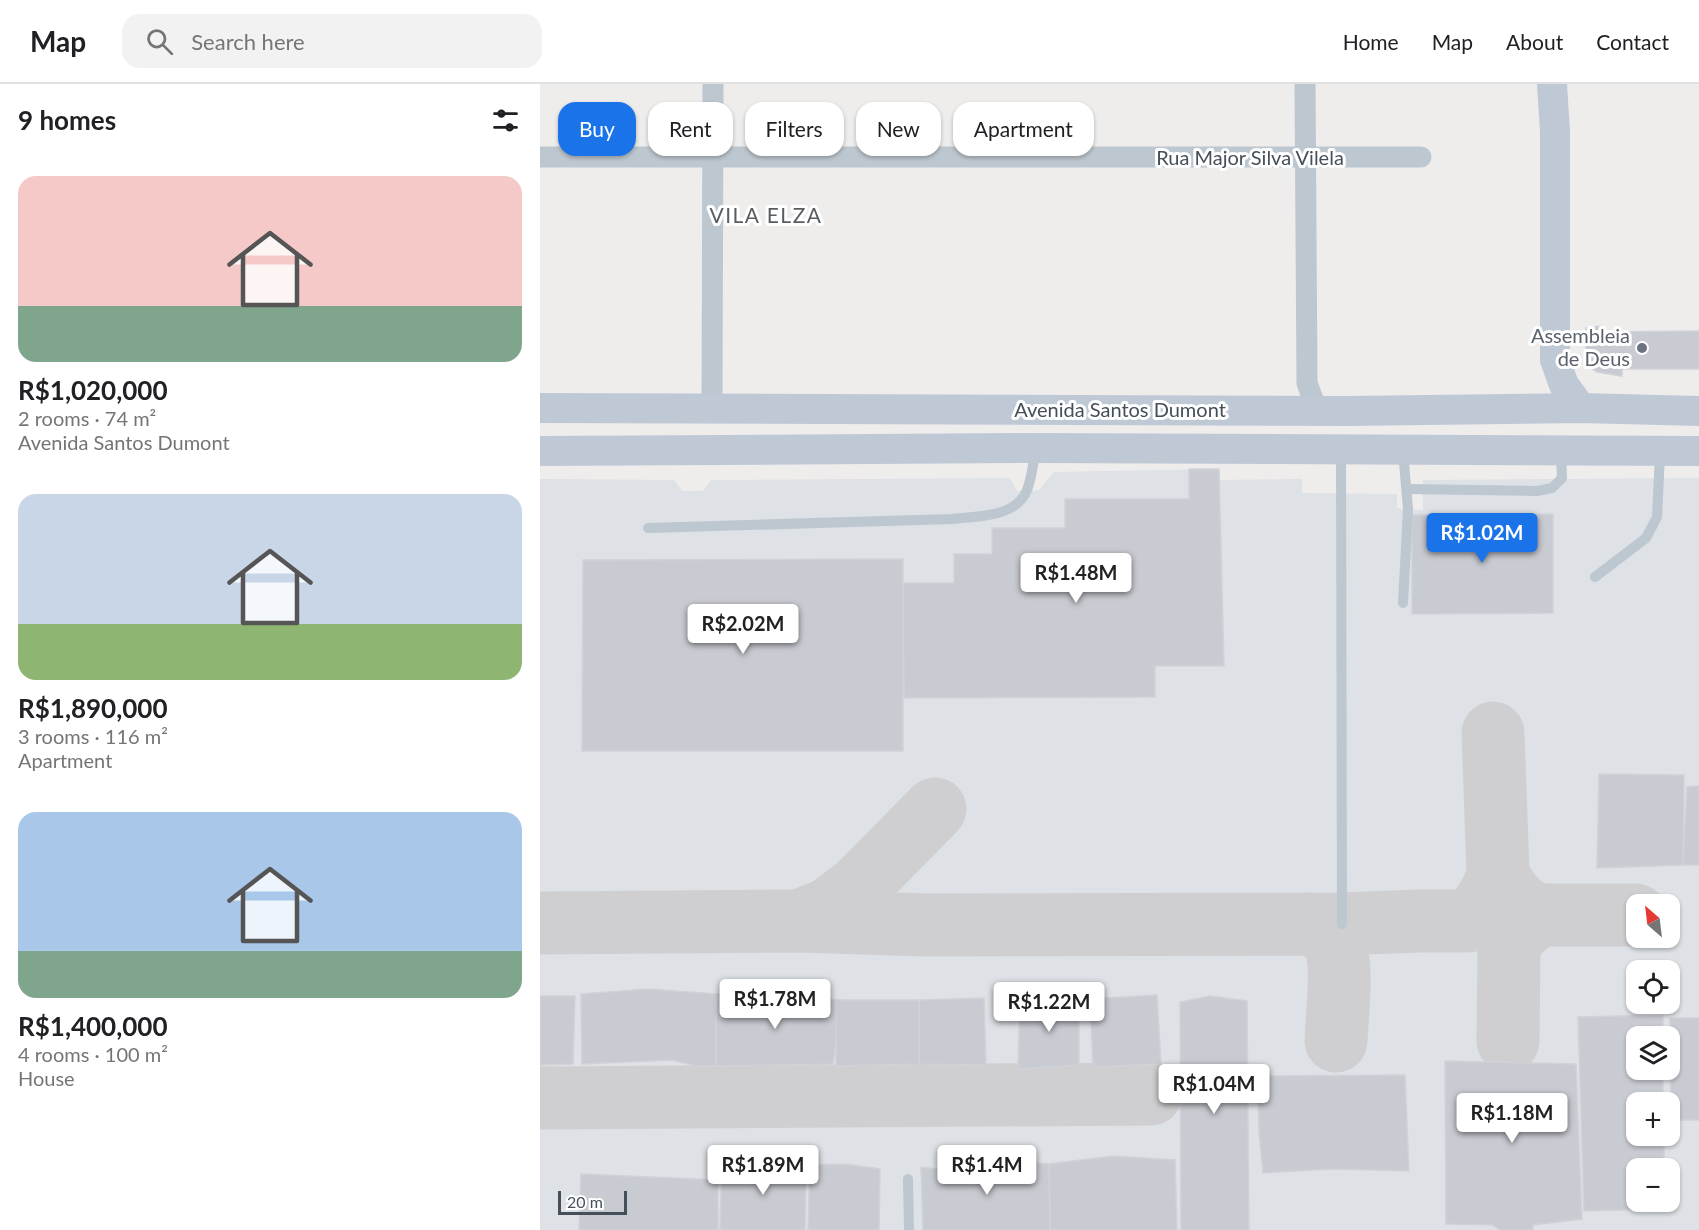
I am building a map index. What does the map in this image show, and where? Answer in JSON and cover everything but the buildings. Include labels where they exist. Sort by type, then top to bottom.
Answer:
[{"type":"main road","points":[[1552,84],[1555,132],[1555,360],[1564,385],[1581,408]]},
{"type":"main road","name":"Avenida Santos Dumont","points":[[540,408],[1317,410],[1581,408],[1699,411]]},
{"type":"main road","points":[[1317,410],[1336,450]]},
{"type":"main road","name":"Avenida Santos Dumont","points":[[540,451],[1036,448],[1699,451]]},
{"type":"street","points":[[712,410],[713,84]]},
{"type":"street","points":[[1305,84],[1306,383],[1317,410]]},
{"type":"street","name":"Rua Major Silva Vilela","points":[[540,157],[1420,157]]},
{"type":"lane","points":[[648,528],[952,519],[994,514],[1017,505],[1027,490],[1036,448]]},
{"type":"lane","points":[[1336,450],[1342,924]]},
{"type":"lane","points":[[1407,489],[1537,491],[1552,488],[1562,478],[1561,450]]},
{"type":"lane","points":[[1403,451],[1407,489],[1403,603]]},
{"type":"lane","points":[[1594,577],[1647,538],[1657,517],[1660,451]]},
{"type":"lane","points":[[908,1179],[909,1230]]},
{"type":"shaded area","points":[[1219,469],[1220,480],[1302,479],[1302,493],[1397,494],[1397,508],[1423,510],[1423,480],[1699,478],[1699,1230],[540,1230],[540,479],[674,480],[682,491],[703,491],[711,480],[1010,478],[1017,491],[1039,490],[1054,472]]},
{"type":"taxiway","points":[[1493,733],[1498,874]]},
{"type":"taxiway","points":[[799,921],[829,909],[859,886],[935,809]]},
{"type":"taxiway","points":[[540,923],[799,921],[927,925],[1342,924],[1468,921],[1487,900],[1498,874],[1514,898],[1537,915],[1517,933],[1509,947],[1508,1041]]},
{"type":"taxiway","points":[[1537,915],[1626,915]]},
{"type":"taxiway","points":[[1310,924],[1329,936],[1336,950],[1339,990],[1336,1041]]},
{"type":"taxiway","points":[[540,1098],[1151,1094]]},
{"type":"place","name":"Assembleia de Deus","points":[[1642,348]]},
{"type":"district","name":"VILA ELZA","points":[[766,216]]}]
